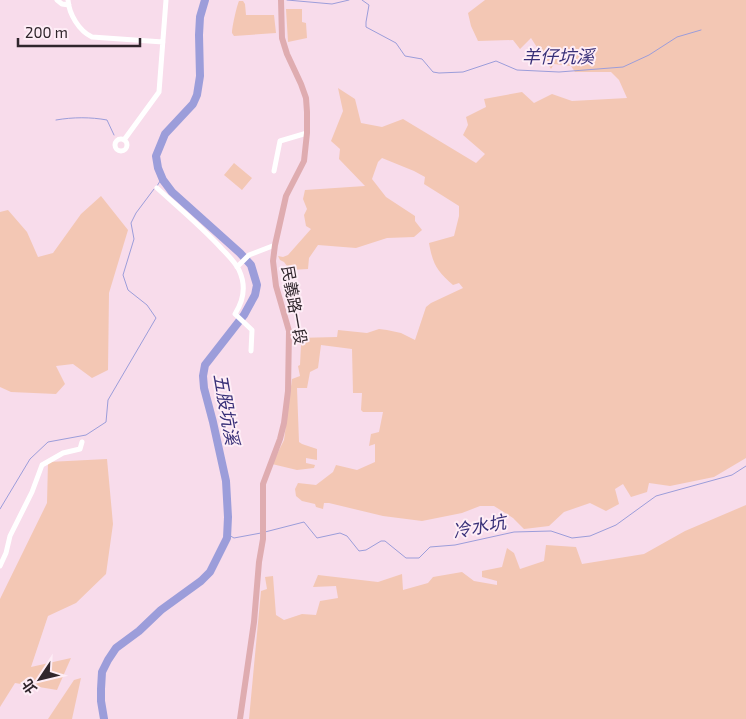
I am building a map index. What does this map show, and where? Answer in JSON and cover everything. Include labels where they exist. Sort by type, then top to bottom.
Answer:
[{"type":"main road","name":"民義路一段","points":[[240,719],[254,622],[258,562],[263,532],[264,484],[280,439],[288,391],[289,331],[276,286],[273,261],[286,196],[304,161],[307,133],[308,112],[306,98],[282,38],[281,0]]},
{"type":"street","points":[[57,0],[62,4],[68,3],[76,22],[86,34],[92,37],[163,42]]},
{"type":"street","points":[[124,140],[157,96],[166,0]]},
{"type":"street","points":[[274,172],[280,140],[307,133]]},
{"type":"street","points":[[157,188],[209,234],[238,266],[244,291],[243,298],[235,314],[252,330],[251,351]]},
{"type":"street","points":[[238,266],[249,255],[275,246]]},
{"type":"street","points":[[0,566],[13,530],[32,492],[42,465],[62,453],[80,449],[82,442]]},
{"type":"shaded area","points":[[485,0],[746,0],[746,458],[714,477],[670,486],[649,483],[647,492],[631,497],[623,484],[615,489],[619,504],[606,511],[590,503],[564,512],[549,526],[524,529],[513,518],[494,506],[480,506],[462,513],[422,521],[383,516],[329,503],[324,503],[323,509],[316,507],[315,504],[302,501],[296,496],[295,489],[298,483],[316,485],[333,472],[336,465],[357,470],[375,462],[375,444],[369,446],[371,434],[379,432],[383,412],[363,412],[361,410],[362,393],[353,393],[352,349],[321,345],[318,368],[310,372],[307,388],[297,388],[299,442],[317,449],[317,460],[306,458],[306,463],[315,465],[314,468],[297,470],[272,464],[284,440],[292,379],[300,376],[298,366],[300,365],[301,345],[298,344],[296,338],[337,337],[338,330],[367,333],[379,329],[401,333],[415,340],[426,307],[463,288],[459,283],[453,285],[439,271],[432,257],[429,243],[454,236],[459,216],[459,206],[424,184],[425,177],[382,158],[378,162],[372,179],[386,197],[415,216],[415,221],[422,230],[414,237],[387,238],[356,248],[318,245],[309,258],[308,269],[290,270],[280,260],[278,256],[288,255],[311,229],[306,226],[304,215],[307,209],[303,199],[305,190],[365,186],[339,159],[340,149],[331,141],[343,111],[338,88],[355,99],[361,123],[382,127],[403,119],[476,163],[485,154],[463,135],[468,125],[466,117],[486,107],[484,99],[522,92],[534,103],[552,94],[572,101],[627,98],[619,80],[611,72],[575,72],[571,66],[554,64],[551,69],[531,38],[520,49],[513,40],[478,41],[471,26],[468,13]]},
{"type":"shaded area","points":[[239,1],[243,1],[245,4],[246,15],[274,15],[276,33],[234,36],[232,30]]},
{"type":"shaded area","points":[[286,9],[302,9],[302,22],[306,23],[307,38],[288,42]]},
{"type":"shaded area","points":[[234,163],[252,178],[242,190],[224,175]]},
{"type":"shaded area","points":[[101,196],[128,230],[109,293],[108,370],[92,378],[73,364],[56,366],[65,384],[56,394],[11,392],[0,387],[0,212],[8,210],[27,232],[38,257],[53,253],[81,214]]},
{"type":"shaded area","points":[[107,459],[113,524],[106,574],[76,603],[48,616],[31,667],[71,658],[57,690],[15,683],[0,707],[0,599],[47,503],[48,462]]},
{"type":"shaded area","points":[[746,505],[746,719],[249,719],[261,591],[267,589],[265,577],[273,576],[276,615],[284,620],[302,614],[316,615],[320,601],[338,598],[336,586],[313,587],[318,575],[378,582],[402,574],[403,590],[428,583],[433,577],[462,572],[474,581],[497,585],[497,581],[482,577],[482,571],[502,567],[507,548],[514,553],[520,569],[544,561],[546,545],[576,547],[582,564],[644,554],[685,531]]},
{"type":"shaded area","points":[[81,678],[72,719],[48,719],[74,680]]},
{"type":"waterway","name":"五股坑溪","points":[[104,719],[101,701],[102,672],[116,648],[139,631],[161,610],[201,581],[210,572],[227,538],[226,481],[204,388],[203,376],[205,365],[244,315],[255,295],[257,285],[251,265],[172,192],[163,180],[156,156],[165,134],[193,104],[197,95],[200,76],[200,17],[205,0]]},
{"type":"waterway","name":"羊仔坑溪","points":[[287,0],[332,4],[349,0]]},
{"type":"waterway","name":"羊仔坑溪","points":[[362,0],[369,5],[366,27],[396,43],[405,56],[422,59],[433,72],[439,73],[463,72],[496,61],[517,70],[559,72],[623,67],[649,55],[677,37],[701,30]]},
{"type":"waterway","points":[[56,120],[69,118],[107,120],[114,135]]},
{"type":"waterway","points":[[157,186],[162,178]]},
{"type":"waterway","points":[[0,509],[30,459],[48,442],[86,435],[106,422],[108,400],[156,318],[147,305],[128,290],[123,275],[134,239],[131,223],[154,189]]},
{"type":"waterway","name":"冷水坑","points":[[265,532],[304,522],[317,538],[340,533],[347,536],[359,551],[366,550],[381,541],[385,541],[406,558],[419,558],[430,547],[455,545],[514,532],[551,531],[572,538],[590,536],[616,525],[656,496],[732,475],[746,466]]},
{"type":"waterway","name":"冷水坑","points":[[227,534],[234,538],[261,533]]}]
